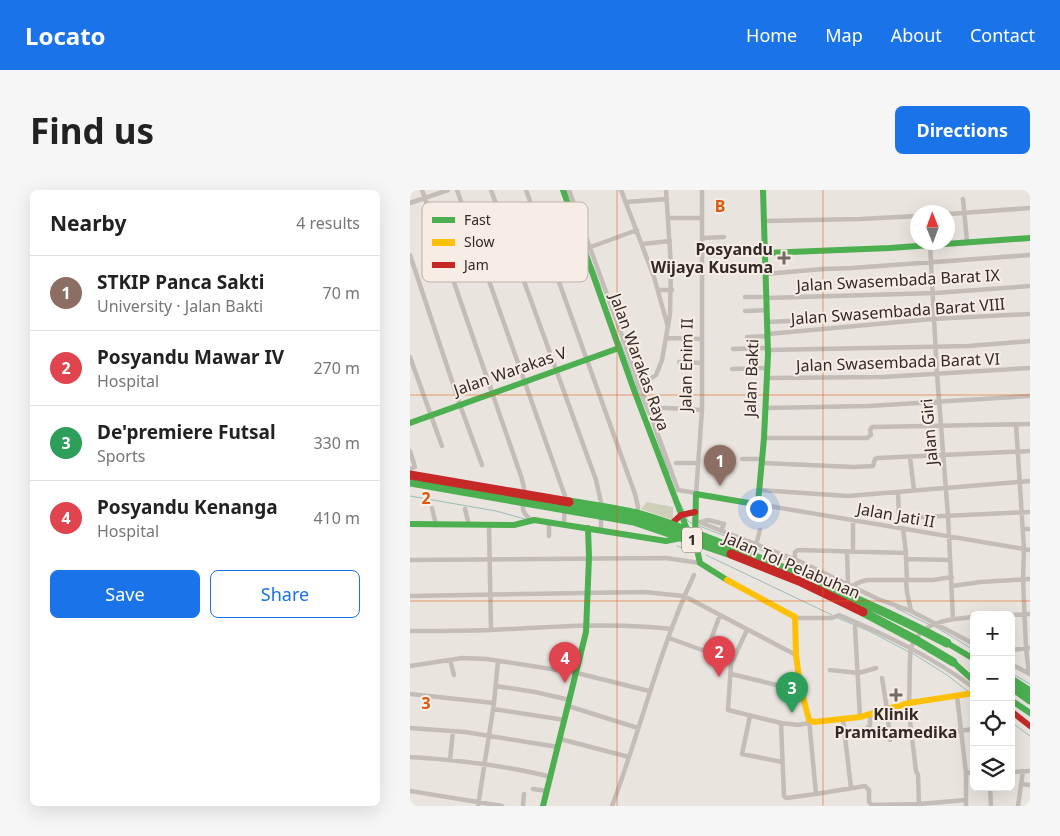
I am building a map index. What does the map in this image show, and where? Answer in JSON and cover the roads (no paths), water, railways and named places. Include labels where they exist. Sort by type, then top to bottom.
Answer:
[{"type":"main road","name":"Jalan Warakas Raya","points":[[563,190],[568,202]]},
{"type":"main road","name":"Jalan Bakti","points":[[757,504],[768,378],[767,310],[764,296],[766,274],[763,190]]},
{"type":"main road","points":[[955,242],[1030,238]]},
{"type":"main road","points":[[765,253],[910,246]]},
{"type":"main road","name":"Jalan Warakas Raya","points":[[588,251],[619,348],[637,388],[669,476],[690,519]]},
{"type":"main road","name":"Jalan Warakas V","points":[[410,423],[619,348]]},
{"type":"main road","name":"Jalan Tol Pelabuhan","points":[[413,468],[606,508],[663,522],[771,563],[860,601],[913,625],[970,657]]},
{"type":"main road","name":"Jalan Tol Pelabuhan","points":[[410,482],[634,521],[664,530],[745,560],[830,597],[898,630],[970,672]]},
{"type":"main road","points":[[696,493],[757,504]]},
{"type":"main road","name":"Jalan Enim II","points":[[696,493],[690,519],[692,538],[700,563]]},
{"type":"main road","points":[[658,540],[672,522],[690,519]]},
{"type":"main road","points":[[410,524],[489,525],[529,521],[564,524],[588,531],[601,530],[658,540],[675,541],[692,538]]},
{"type":"main road","points":[[543,806],[577,673],[586,625],[589,557],[588,531]]},
{"type":"main road","points":[[700,563],[796,618],[796,655],[800,685],[809,721],[843,720],[860,717],[909,704],[970,693]]},
{"type":"main road","points":[[953,662],[970,677]]},
{"type":"main road","points":[[1015,682],[1030,689]]},
{"type":"main road","points":[[1015,688],[1030,689]]},
{"type":"main road","points":[[1015,691],[1030,700]]},
{"type":"main road","points":[[1012,701],[1030,713]]},
{"type":"main road","points":[[1015,715],[1030,726]]},
{"type":"street","points":[[422,190],[426,202]]},
{"type":"street","points":[[410,203],[448,190]]},
{"type":"street","points":[[457,190],[461,202]]},
{"type":"street","points":[[491,190],[495,202]]},
{"type":"street","points":[[526,190],[530,202]]},
{"type":"street","points":[[569,190],[573,202]]},
{"type":"street","points":[[621,190],[658,290],[668,328]]},
{"type":"street","points":[[588,251],[637,388],[656,375],[667,338],[672,290],[666,190]]},
{"type":"street","name":"Jalan Enim II","points":[[696,493],[702,410],[702,190]]},
{"type":"street","points":[[626,202],[667,198]]},
{"type":"street","points":[[963,199],[967,241]]},
{"type":"street","points":[[955,214],[1030,208]]},
{"type":"street","points":[[764,221],[910,216]]},
{"type":"street","points":[[669,218],[702,218]]},
{"type":"street","points":[[588,248],[637,230]]},
{"type":"street","points":[[702,238],[724,237]]},
{"type":"street","points":[[642,244],[670,241]]},
{"type":"street","name":"Jalan Giri","points":[[930,250],[933,319],[948,516],[953,618]]},
{"type":"street","points":[[702,252],[732,252]]},
{"type":"street","points":[[410,255],[482,465]]},
{"type":"street","points":[[766,274],[1030,255]]},
{"type":"street","points":[[742,266],[765,264]]},
{"type":"street","points":[[454,282],[522,479],[525,490],[522,508],[529,521]]},
{"type":"street","points":[[490,282],[565,496],[564,524]]},
{"type":"street","points":[[524,282],[598,486],[602,502],[601,530]]},
{"type":"street","points":[[559,282],[638,507],[635,536]]},
{"type":"street","name":"Jalan Swasembada Barat IX","points":[[745,297],[932,293],[1030,286]]},
{"type":"street","points":[[658,290],[672,290]]},
{"type":"street","points":[[745,311],[767,310]]},
{"type":"street","name":"Jalan Swasembada Barat VIII","points":[[747,337],[933,319],[1030,314]]},
{"type":"street","points":[[767,322],[791,321]]},
{"type":"street","points":[[667,338],[702,339]]},
{"type":"street","points":[[733,349],[987,345],[1030,341]]},
{"type":"street","points":[[410,357],[442,446]]},
{"type":"street","points":[[678,362],[702,363]]},
{"type":"street","points":[[732,369],[768,368]]},
{"type":"street","name":"Jalan Swasembada Barat VI","points":[[768,378],[832,378],[937,374],[1030,368]]},
{"type":"street","points":[[766,408],[838,408],[1030,396]]},
{"type":"street","points":[[645,409],[702,410]]},
{"type":"street","points":[[1016,424],[1016,452],[1024,549],[1023,579],[1028,614],[1030,674]]},
{"type":"street","points":[[764,438],[867,438],[871,435],[870,430],[872,427],[1030,424]]},
{"type":"street","points":[[410,451],[413,468]]},
{"type":"street","points":[[742,459],[854,467],[873,466],[875,458],[1030,451]]},
{"type":"street","points":[[910,457],[914,490]]},
{"type":"street","points":[[676,463],[697,462]]},
{"type":"street","points":[[669,476],[679,491],[696,493]]},
{"type":"street","points":[[759,490],[848,496],[1030,481]]},
{"type":"street","points":[[898,492],[899,516],[901,518],[1030,512]]},
{"type":"street","name":"Jalan Jati II","points":[[757,504],[1030,550]]},
{"type":"street","points":[[432,508],[436,525]]},
{"type":"street","points":[[465,509],[469,525]]},
{"type":"street","points":[[690,519],[795,560],[911,612],[932,625],[970,642]]},
{"type":"street","points":[[690,519],[708,520],[724,524],[721,531]]},
{"type":"street","points":[[853,552],[854,520]]},
{"type":"street","points":[[549,524],[549,536]]},
{"type":"street","points":[[489,525],[490,630]]},
{"type":"street","points":[[903,528],[906,553],[906,592],[911,612]]},
{"type":"street","points":[[1022,529],[1030,529]]},
{"type":"street","points":[[756,545],[760,530]]},
{"type":"street","points":[[795,560],[798,550],[906,553]]},
{"type":"street","points":[[847,552],[850,585]]},
{"type":"street","points":[[410,560],[589,557],[666,558],[700,563]]},
{"type":"street","points":[[906,559],[950,560]]},
{"type":"street","points":[[612,806],[649,691],[694,574]]},
{"type":"street","points":[[850,585],[867,580],[933,580],[952,577]]},
{"type":"street","points":[[952,586],[1030,579]]},
{"type":"street","points":[[410,596],[644,592],[684,596],[796,655]]},
{"type":"street","points":[[1015,615],[1028,614]]},
{"type":"street","points":[[668,638],[707,650],[720,615]]},
{"type":"street","points":[[796,618],[832,618],[838,616],[953,672],[970,690]]},
{"type":"street","points":[[919,804],[918,774],[916,771],[909,704],[911,650],[921,633],[932,625],[953,618],[970,617]]},
{"type":"street","points":[[856,624],[860,717]]},
{"type":"street","points":[[410,631],[490,630],[562,625],[672,629]]},
{"type":"street","points":[[747,630],[732,660],[728,710],[781,723],[798,725],[809,721],[816,794]]},
{"type":"street","points":[[1015,650],[1028,648]]},
{"type":"street","points":[[410,666],[462,658],[498,661],[577,673],[649,691]]},
{"type":"street","points":[[450,660],[454,676]]},
{"type":"street","points":[[478,804],[494,703],[498,661]]},
{"type":"street","points":[[1015,666],[1030,674]]},
{"type":"street","points":[[830,670],[859,673],[876,668]]},
{"type":"street","points":[[730,674],[781,686],[800,685]]},
{"type":"street","points":[[882,678],[888,709],[890,740]]},
{"type":"street","points":[[496,686],[535,692],[638,728]]},
{"type":"street","points":[[410,694],[494,703]]},
{"type":"street","points":[[957,696],[966,773],[966,806]]},
{"type":"street","points":[[493,709],[565,720]]},
{"type":"street","points":[[867,732],[870,726],[870,715]]},
{"type":"street","points":[[750,716],[742,754],[782,762]]},
{"type":"street","points":[[843,720],[851,788]]},
{"type":"street","points":[[781,723],[783,794],[785,797],[866,786],[869,790],[869,802],[872,805],[966,800]]},
{"type":"street","points":[[410,728],[559,743],[629,757]]},
{"type":"street","points":[[913,737],[970,730]]},
{"type":"street","points":[[450,760],[453,731]]},
{"type":"street","points":[[410,757],[450,760],[551,777]]},
{"type":"street","points":[[1018,806],[1023,771]]},
{"type":"street","points":[[1015,772],[1030,771]]},
{"type":"street","points":[[966,773],[970,772]]},
{"type":"street","points":[[1022,784],[1030,785]]},
{"type":"street","points":[[533,790],[547,792]]},
{"type":"street","points":[[410,791],[461,799],[478,804],[502,806]]},
{"type":"street","points":[[990,791],[991,806]]},
{"type":"street","points":[[522,806],[524,794]]},
{"type":"street","points":[[460,806],[461,799]]},
{"type":"waterway","points":[[566,190],[569,198]]},
{"type":"waterway","points":[[593,266],[601,288]]},
{"type":"waterway","points":[[620,341],[637,386]]},
{"type":"waterway","points":[[638,390],[648,414]]},
{"type":"waterway","points":[[653,427],[669,473]]},
{"type":"waterway","points":[[410,496],[496,511],[525,519]]},
{"type":"waterway","points":[[680,503],[685,513]]},
{"type":"waterway","points":[[686,516],[688,521],[693,524]]},
{"type":"waterway","points":[[697,525],[817,572]]},
{"type":"waterway","points":[[677,546],[694,552]]},
{"type":"waterway","points":[[706,555],[832,615]]},
{"type":"waterway","points":[[896,608],[930,625]]},
{"type":"waterway","points":[[838,618],[869,631],[909,652]]},
{"type":"waterway","points":[[934,626],[970,648]]},
{"type":"waterway","points":[[912,653],[947,675],[969,692]]},
{"type":"waterway","points":[[1015,675],[1030,684]]},
{"type":"waterway","points":[[1015,725],[1030,736]]},
{"type":"place","name":"Posyandu Wijaya Kusuma","points":[[784,258]]},
{"type":"place","name":"STKIP Panca Sakti","points":[[720,486]]},
{"type":"place","name":"Posyandu Mawar IV","points":[[719,677]]},
{"type":"place","name":"Posyandu Kenanga","points":[[565,683]]},
{"type":"place","name":"Klinik Pramitamedika","points":[[896,695]]},
{"type":"place","name":"De'premiere Futsal","points":[[792,713]]}]
